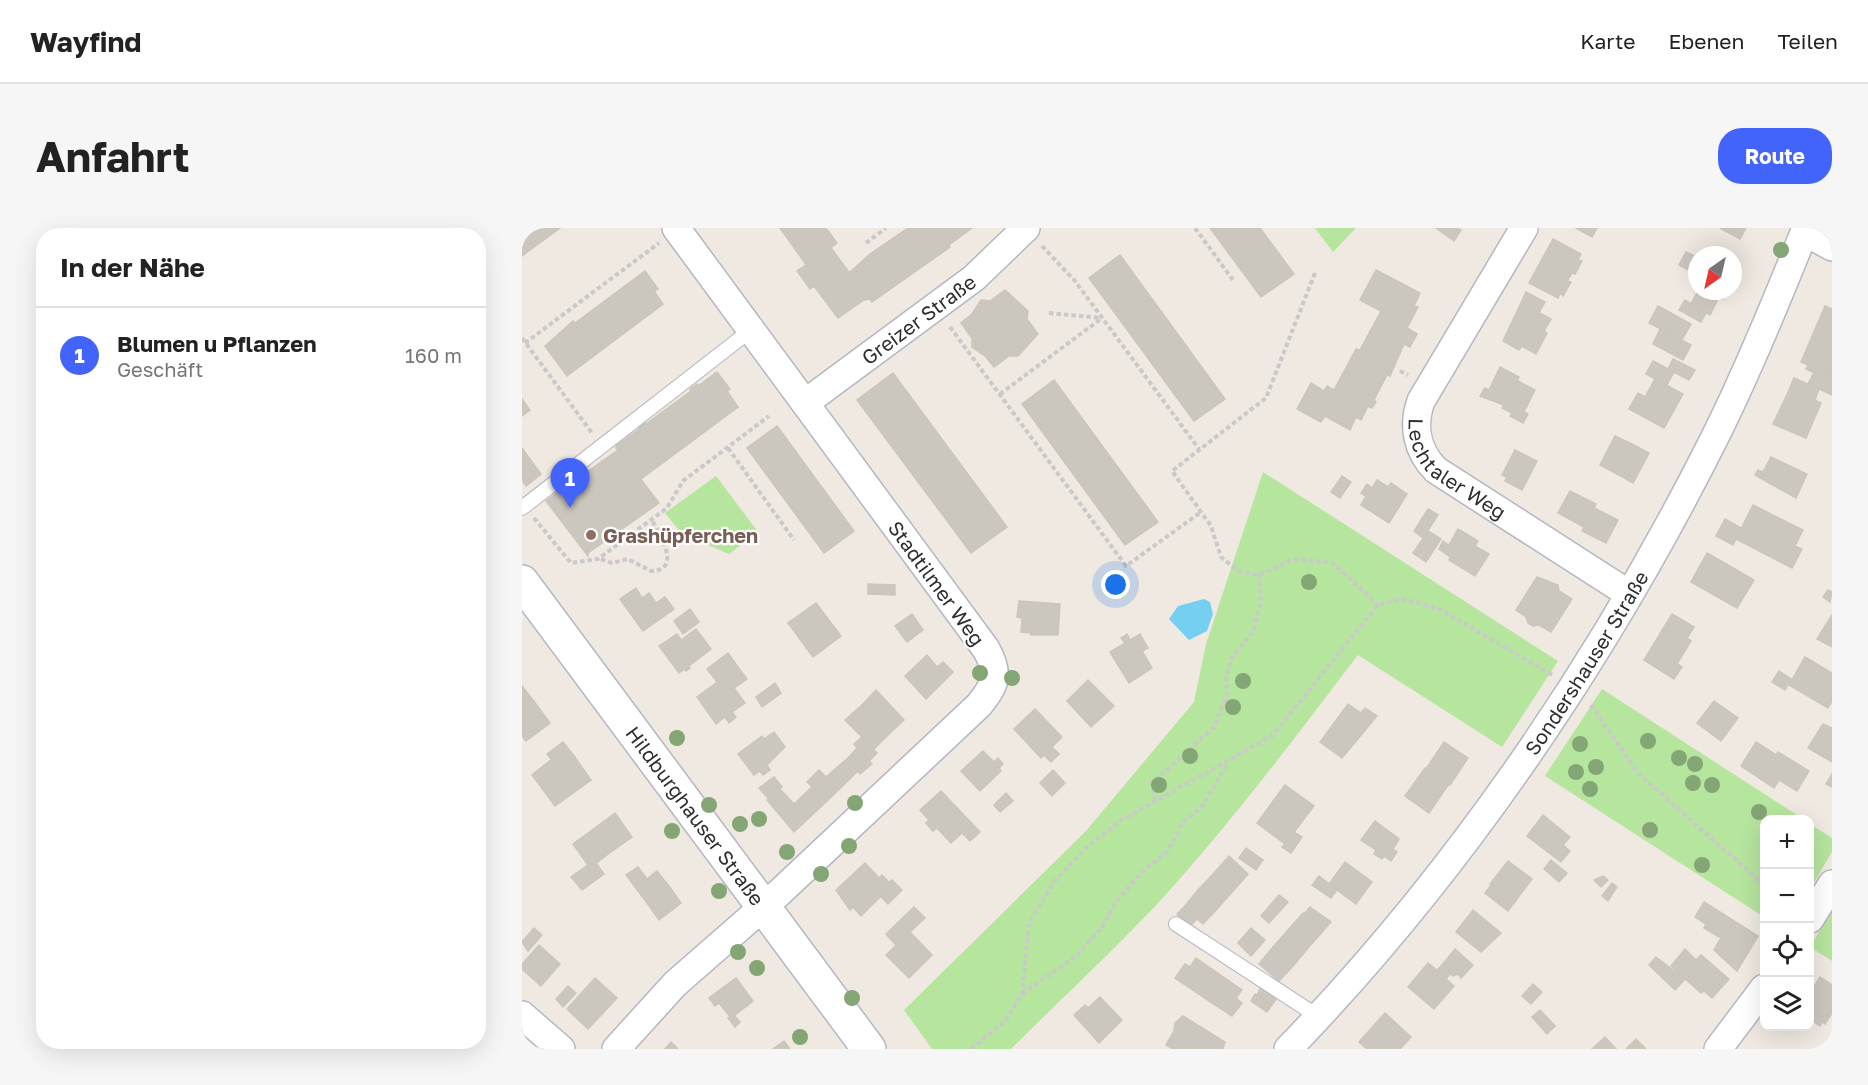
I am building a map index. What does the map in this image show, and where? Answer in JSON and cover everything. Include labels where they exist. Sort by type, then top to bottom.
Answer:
[{"type":"main road","name":"Hildburghauser Straße","points":[[522,582],[869,1049]]},
{"type":"street","name":"Lechtaler Weg","points":[[1524,228],[1421,401],[1416,421],[1417,436],[1429,463],[1443,475],[1629,594]]},
{"type":"street","name":"Stadtilmer Weg","points":[[676,229],[986,649],[996,674],[991,690],[979,705],[764,907]]},
{"type":"street","name":"Sondershauser Straße","points":[[1288,1049],[1319,1017],[1474,830],[1577,680],[1629,594],[1715,437],[1805,230]]},
{"type":"street","points":[[1805,230],[1832,247]]},
{"type":"street","name":"Greizer Straße","points":[[805,403],[1032,234]]},
{"type":"street","points":[[1814,912],[1832,884]]},
{"type":"street","points":[[615,1049],[675,984],[764,907]]},
{"type":"street","points":[[1718,1049],[1760,993]]},
{"type":"street","points":[[522,1015],[561,1049]]},
{"type":"lane","points":[[523,507],[751,330]]},
{"type":"lane","points":[[1176,924],[1319,1017]]},
{"type":"path","points":[[866,243],[886,228]]},
{"type":"path","points":[[1195,228],[1233,280]]},
{"type":"path","points":[[601,446],[524,340],[676,229]]},
{"type":"path","points":[[1032,234],[1075,281],[1199,449]]},
{"type":"path","points":[[1315,273],[1266,398],[1172,471],[1211,526],[1221,557],[1238,571],[1259,574],[1294,559],[1333,562],[1378,605]]},
{"type":"path","points":[[935,307],[1126,566],[1201,512]]},
{"type":"path","points":[[1049,313],[1102,318]]},
{"type":"path","points":[[1000,394],[1102,318]]},
{"type":"path","points":[[523,507],[571,563],[600,558],[668,508],[683,481],[769,416]]},
{"type":"path","points":[[728,447],[794,540]]},
{"type":"path","points":[[600,558],[612,563],[628,559],[651,571],[663,567],[668,561],[667,550],[652,520]]},
{"type":"path","points":[[1155,801],[1152,783],[1214,727],[1227,695],[1226,677],[1232,657],[1253,632],[1261,601],[1259,574]]},
{"type":"path","points":[[1023,993],[1029,923],[1054,882],[1085,849],[1120,820],[1229,762],[1272,736],[1378,605],[1404,599],[1438,609],[1557,678]]},
{"type":"path","points":[[1588,702],[1638,773],[1760,881]]},
{"type":"path","points":[[971,1049],[1006,1020],[1023,993],[1075,957],[1103,926],[1116,902],[1141,873],[1168,851],[1183,822],[1202,807],[1229,762]]},
{"type":"green space","points":[[1315,228],[1356,228],[1333,252]]},
{"type":"green space","points":[[1263,472],[1558,661],[1502,747],[1358,655],[1262,780],[1160,901],[1011,1049],[932,1049],[904,1010],[1086,831],[1194,702],[1206,644]]},
{"type":"green space","points":[[716,476],[758,532],[729,554],[682,534],[665,513]]},
{"type":"green space","points":[[1602,689],[1797,815],[1760,815],[1760,914],[1545,776]]},
{"type":"green space","points":[[1814,827],[1832,838],[1832,852],[1814,882]]},
{"type":"green space","points":[[1832,911],[1832,961],[1814,950],[1814,940]]},
{"type":"water","points":[[1204,599],[1210,602],[1213,614],[1207,631],[1189,640],[1169,619],[1178,606]]},
{"type":"building","points":[[522,228],[560,228],[522,256]]},
{"type":"building","points":[[780,228],[826,228],[837,243],[807,266]]},
{"type":"building","points":[[908,228],[972,228],[949,245],[950,247],[872,302],[849,273],[870,254]]},
{"type":"building","points":[[1210,228],[1260,228],[1294,274],[1261,297]]},
{"type":"building","points":[[1436,228],[1457,228],[1461,230],[1454,241]]},
{"type":"building","points":[[1576,228],[1597,228],[1592,237]]},
{"type":"building","points":[[1720,228],[1746,228],[1740,239]]},
{"type":"building","points":[[1553,239],[1581,254],[1578,260],[1582,261],[1575,274],[1572,273],[1570,276],[1541,261]]},
{"type":"building","points":[[831,248],[869,299],[838,318],[814,286],[810,289],[797,271]]},
{"type":"building","points":[[1686,252],[1688,253],[1688,270],[1679,265]]},
{"type":"building","points":[[1120,255],[1225,399],[1194,421],[1089,278]]},
{"type":"building","points":[[1541,261],[1570,276],[1567,281],[1571,282],[1563,296],[1560,293],[1558,298],[1529,283]]},
{"type":"building","points":[[1376,270],[1420,293],[1414,306],[1418,307],[1407,328],[1417,334],[1410,347],[1404,344],[1372,408],[1368,406],[1361,420],[1356,417],[1350,430],[1325,416],[1321,422],[1297,409],[1311,383],[1324,391],[1327,386],[1334,390],[1356,349],[1360,350],[1381,311],[1360,300]]},
{"type":"building","points":[[645,271],[658,289],[654,291],[663,304],[567,376],[545,346],[573,321],[575,323]]},
{"type":"building","points":[[1005,290],[1028,311],[1027,319],[1038,334],[1018,356],[1009,356],[994,367],[986,357],[972,347],[972,338],[961,323],[972,314],[981,300],[990,301]]},
{"type":"building","points":[[1526,292],[1545,302],[1539,313],[1521,303]]},
{"type":"building","points":[[1685,300],[1706,313],[1701,322],[1679,310]]},
{"type":"building","points":[[1693,300],[1718,300],[1710,315],[1691,304]]},
{"type":"building","points":[[1521,303],[1551,319],[1544,331],[1547,333],[1536,354],[1522,346],[1519,350],[1503,341]]},
{"type":"building","points":[[1658,306],[1691,324],[1682,340],[1649,323]]},
{"type":"building","points":[[1825,306],[1832,309],[1832,375],[1816,369],[1813,372],[1806,369],[1808,365],[1801,362]]},
{"type":"building","points":[[1660,329],[1691,345],[1683,360],[1653,344]]},
{"type":"building","points":[[1673,359],[1695,370],[1689,380],[1668,369]]},
{"type":"building","points":[[1653,361],[1674,372],[1667,385],[1646,374]]},
{"type":"building","points":[[1500,367],[1519,377],[1504,405],[1480,396],[1485,388],[1489,390]]},
{"type":"building","points":[[1816,369],[1832,375],[1832,395],[1808,384]]},
{"type":"building","points":[[717,372],[730,389],[727,391],[738,407],[641,479],[616,446],[639,429],[638,427],[645,422],[646,424],[691,391],[690,389]]},
{"type":"building","points":[[893,373],[1007,527],[971,553],[857,400]]},
{"type":"building","points":[[1794,378],[1819,389],[1815,400],[1790,388]]},
{"type":"building","points":[[1655,379],[1683,394],[1664,428],[1629,409],[1638,393],[1645,397]]},
{"type":"building","points":[[1054,380],[1158,522],[1125,545],[1022,404]]},
{"type":"building","points":[[1518,381],[1535,390],[1524,412],[1528,414],[1523,423],[1510,416],[1512,413],[1502,408]]},
{"type":"building","points":[[1790,388],[1821,403],[1806,438],[1773,424]]},
{"type":"building","points":[[522,399],[530,410],[522,416]]},
{"type":"building","points":[[777,426],[854,531],[824,553],[747,448]]},
{"type":"building","points":[[1615,436],[1632,444],[1617,474],[1600,465]]},
{"type":"building","points":[[1632,444],[1649,453],[1633,483],[1617,474]]},
{"type":"building","points":[[522,448],[541,474],[526,486],[522,480]]},
{"type":"building","points":[[617,448],[659,503],[588,553],[588,556],[546,501],[618,450]]},
{"type":"building","points":[[1515,450],[1537,461],[1522,490],[1505,481],[1507,477],[1502,475]]},
{"type":"building","points":[[1771,457],[1807,474],[1796,498],[1755,475],[1758,470],[1763,472]]},
{"type":"building","points":[[1342,476],[1351,482],[1340,498],[1331,492]]},
{"type":"building","points":[[1377,480],[1388,487],[1391,483],[1407,494],[1389,523],[1361,505],[1366,496],[1361,493],[1367,484],[1372,488]]},
{"type":"building","points":[[1570,491],[1596,504],[1584,527],[1558,513]]},
{"type":"building","points":[[1753,505],[1803,530],[1795,546],[1802,549],[1792,568],[1736,539]]},
{"type":"building","points":[[1594,508],[1618,520],[1606,543],[1582,531]]},
{"type":"building","points":[[1428,509],[1438,515],[1423,538],[1414,531]]},
{"type":"building","points":[[1725,519],[1741,528],[1733,545],[1716,536]]},
{"type":"building","points":[[1458,529],[1478,541],[1475,546],[1489,554],[1475,576],[1449,560],[1450,557],[1439,549],[1443,541],[1449,545]]},
{"type":"building","points":[[1428,531],[1441,539],[1426,562],[1413,553]]},
{"type":"building","points":[[1707,553],[1754,580],[1737,608],[1691,582]]},
{"type":"building","points":[[1537,577],[1558,585],[1559,591],[1572,599],[1551,632],[1539,625],[1533,626],[1528,623],[1526,617],[1516,610]]},
{"type":"building","points":[[868,584],[895,585],[895,595],[868,594]]},
{"type":"building","points":[[636,588],[642,598],[627,609],[620,599]]},
{"type":"building","points":[[1828,590],[1832,592],[1830,602],[1823,597]]},
{"type":"building","points":[[649,593],[656,603],[665,597],[674,609],[643,631],[627,609]]},
{"type":"building","points":[[1019,601],[1060,604],[1058,635],[1031,635],[1031,633],[1021,632],[1022,618],[1017,617]]},
{"type":"building","points":[[816,603],[841,636],[813,657],[788,623]]},
{"type":"building","points":[[690,609],[699,622],[683,634],[674,621]]},
{"type":"building","points":[[912,614],[923,630],[907,642],[895,626]]},
{"type":"building","points":[[1672,614],[1694,627],[1687,638],[1691,641],[1677,664],[1682,667],[1674,679],[1644,660]]},
{"type":"building","points":[[1832,615],[1832,647],[1817,639]]},
{"type":"building","points":[[696,629],[711,649],[686,671],[684,669],[679,673],[659,646],[677,634],[681,640]]},
{"type":"building","points":[[1127,634],[1130,640],[1125,643],[1121,638]]},
{"type":"building","points":[[1140,634],[1148,648],[1142,651],[1152,668],[1129,683],[1110,652]]},
{"type":"building","points":[[728,653],[738,667],[717,682],[707,669]]},
{"type":"building","points":[[927,655],[937,667],[943,662],[953,672],[926,699],[905,676]]},
{"type":"building","points":[[1805,657],[1832,673],[1832,701],[1828,708],[1789,685]]},
{"type":"building","points":[[738,667],[747,679],[734,688],[745,703],[732,712],[736,717],[729,723],[725,717],[716,724],[697,697]]},
{"type":"building","points":[[1779,671],[1791,679],[1785,690],[1772,682]]},
{"type":"building","points":[[1088,680],[1114,706],[1091,727],[1067,701]]},
{"type":"building","points":[[775,683],[781,693],[762,707],[756,697]]},
{"type":"building","points":[[522,686],[533,700],[522,708]]},
{"type":"building","points":[[876,690],[904,720],[889,734],[862,705]]},
{"type":"building","points":[[533,700],[550,723],[526,741],[522,736],[522,708]]},
{"type":"building","points":[[1714,701],[1738,718],[1721,741],[1697,723]]},
{"type":"building","points":[[1348,704],[1361,713],[1365,708],[1377,716],[1342,758],[1320,742]]},
{"type":"building","points":[[862,705],[889,734],[874,749],[845,720]]},
{"type":"building","points":[[1035,709],[1062,737],[1052,747],[1059,754],[1051,762],[1044,755],[1041,758],[1014,729]]},
{"type":"building","points":[[1823,724],[1832,728],[1832,762],[1808,748]]},
{"type":"building","points":[[774,732],[785,747],[767,765],[770,770],[763,775],[760,771],[754,775],[738,754],[762,736],[764,739]]},
{"type":"building","points":[[862,737],[877,753],[869,761],[854,744]]},
{"type":"building","points":[[563,742],[574,756],[559,768],[547,754]]},
{"type":"building","points":[[1444,742],[1468,758],[1450,785],[1426,769]]},
{"type":"building","points":[[1756,742],[1776,755],[1778,752],[1809,771],[1797,791],[1779,780],[1774,788],[1741,766]]},
{"type":"building","points":[[857,748],[872,764],[860,774],[848,758]]},
{"type":"building","points":[[983,751],[994,762],[998,758],[1003,764],[999,768],[1001,771],[980,791],[961,771]]},
{"type":"building","points":[[574,756],[591,780],[555,806],[532,775],[552,759],[559,768]]},
{"type":"building","points":[[848,758],[859,770],[827,801],[807,782],[819,770],[826,777]]},
{"type":"building","points":[[1425,768],[1449,784],[1429,813],[1405,796]]},
{"type":"building","points":[[1053,770],[1065,783],[1052,796],[1040,783]]},
{"type":"building","points":[[1832,774],[1832,787],[1826,784]]},
{"type":"building","points":[[774,777],[782,787],[768,798],[759,788]]},
{"type":"building","points":[[1285,785],[1314,806],[1285,844],[1257,823]]},
{"type":"building","points":[[813,786],[827,801],[794,832],[767,800],[779,788],[794,804]]},
{"type":"building","points":[[941,791],[980,832],[970,841],[962,833],[951,843],[937,828],[933,831],[926,823],[929,820],[920,810]]},
{"type":"building","points":[[1006,793],[1013,801],[1000,812],[994,805]]},
{"type":"building","points":[[615,813],[632,837],[608,854],[591,831]]},
{"type":"building","points":[[1543,815],[1570,837],[1563,845],[1570,851],[1561,862],[1527,836]]},
{"type":"building","points":[[1375,821],[1399,839],[1393,849],[1397,852],[1391,861],[1384,856],[1382,859],[1374,854],[1376,850],[1361,840]]},
{"type":"building","points":[[591,831],[608,854],[590,868],[573,844]]},
{"type":"building","points":[[1294,832],[1302,837],[1291,853],[1282,847]]},
{"type":"building","points":[[1246,848],[1263,860],[1256,870],[1239,858]]},
{"type":"building","points":[[1229,856],[1248,874],[1233,891],[1214,873]]},
{"type":"building","points":[[1551,860],[1567,873],[1559,882],[1544,869]]},
{"type":"building","points":[[1508,861],[1532,879],[1514,903],[1490,884]]},
{"type":"building","points":[[1345,862],[1372,882],[1356,904],[1329,884]]},
{"type":"building","points":[[596,863],[604,874],[582,890],[571,877],[588,865],[590,868]]},
{"type":"building","points":[[865,863],[879,878],[882,875],[892,885],[861,916],[853,907],[850,910],[836,890]]},
{"type":"building","points":[[638,867],[647,879],[657,871],[669,886],[647,903],[626,875]]},
{"type":"building","points":[[1214,873],[1233,891],[1218,908],[1198,890]]},
{"type":"building","points":[[1319,876],[1337,890],[1331,898],[1312,885]]},
{"type":"building","points":[[1603,876],[1608,880],[1601,887],[1594,880]]},
{"type":"building","points":[[892,880],[902,890],[888,904],[881,897],[892,885],[890,882]]},
{"type":"building","points":[[1612,883],[1617,887],[1608,901],[1602,896]]},
{"type":"building","points":[[1491,885],[1514,903],[1508,911],[1485,893]]},
{"type":"building","points":[[669,886],[681,903],[659,920],[647,903]]},
{"type":"building","points":[[1198,890],[1218,908],[1203,924],[1184,907]]},
{"type":"building","points":[[1279,895],[1288,902],[1269,923],[1261,916]]},
{"type":"building","points":[[1704,902],[1758,936],[1737,971],[1714,950],[1721,938],[1704,928],[1706,924],[1695,917]]},
{"type":"building","points":[[914,907],[925,918],[896,945],[886,934]]},
{"type":"building","points":[[1184,907],[1197,919],[1190,926],[1177,914]]},
{"type":"building","points":[[1310,907],[1331,922],[1323,931],[1304,914]]},
{"type":"building","points":[[1473,910],[1501,933],[1481,952],[1456,932]]},
{"type":"building","points":[[1303,913],[1323,931],[1308,948],[1288,930]]},
{"type":"building","points":[[534,928],[542,935],[528,951],[522,942]]},
{"type":"building","points":[[1251,928],[1258,934],[1244,949],[1238,943]]},
{"type":"building","points":[[1288,930],[1308,948],[1294,965],[1273,947]]},
{"type":"building","points":[[910,932],[932,955],[909,978],[886,955]]},
{"type":"building","points":[[1258,934],[1265,940],[1251,956],[1244,949]]},
{"type":"building","points":[[539,945],[560,964],[541,986],[522,969],[522,964]]},
{"type":"building","points":[[1273,947],[1294,965],[1279,981],[1259,964]]},
{"type":"building","points":[[1455,949],[1473,965],[1461,978],[1458,974],[1453,976],[1442,965]]},
{"type":"building","points":[[1685,949],[1696,960],[1701,955],[1729,979],[1712,998],[1704,991],[1701,993],[1671,966]]},
{"type":"building","points":[[1656,957],[1685,979],[1675,990],[1649,965]]},
{"type":"building","points":[[1196,958],[1219,974],[1203,997],[1175,978],[1185,964],[1190,967]]},
{"type":"building","points":[[1428,963],[1437,970],[1442,965],[1451,973],[1446,979],[1454,986],[1434,1009],[1408,987]]},
{"type":"building","points":[[1219,974],[1242,990],[1236,998],[1242,1003],[1232,1016],[1203,997]]},
{"type":"building","points":[[1820,977],[1832,985],[1832,1013],[1825,1024],[1822,1022],[1820,1026],[1814,1022],[1814,987]]},
{"type":"building","points":[[595,978],[617,998],[588,1029],[567,1009]]},
{"type":"building","points":[[736,978],[753,1001],[731,1018],[719,1003],[715,1006],[709,998]]},
{"type":"building","points":[[1533,984],[1542,992],[1531,1004],[1522,996]]},
{"type":"building","points":[[568,986],[576,993],[563,1007],[556,999]]},
{"type":"building","points":[[1261,987],[1277,998],[1272,1005],[1257,995]]},
{"type":"building","points":[[1255,994],[1272,1005],[1267,1012],[1251,1001]]},
{"type":"building","points":[[1100,997],[1122,1020],[1099,1043],[1074,1015],[1085,1005],[1088,1008]]},
{"type":"building","points":[[1540,1010],[1555,1026],[1547,1034],[1532,1017]]},
{"type":"building","points":[[1385,1013],[1411,1037],[1400,1049],[1367,1049],[1359,1042]]},
{"type":"building","points":[[734,1015],[740,1022],[735,1027],[728,1018]]},
{"type":"building","points":[[1183,1016],[1225,1042],[1223,1049],[1173,1049],[1166,1045],[1174,1031],[1175,1023]]},
{"type":"building","points":[[1605,1037],[1616,1049],[1592,1049]]},
{"type":"building","points":[[1636,1039],[1646,1049],[1626,1049]]},
{"type":"building","points":[[784,1041],[790,1049],[773,1049]]},
{"type":"building","points":[[671,1042],[678,1049],[665,1049]]},
{"type":"place","name":"Blumen u Pflanzen","points":[[570,508]]},
{"type":"place","name":"Grashüpferchen","points":[[591,535]]}]
